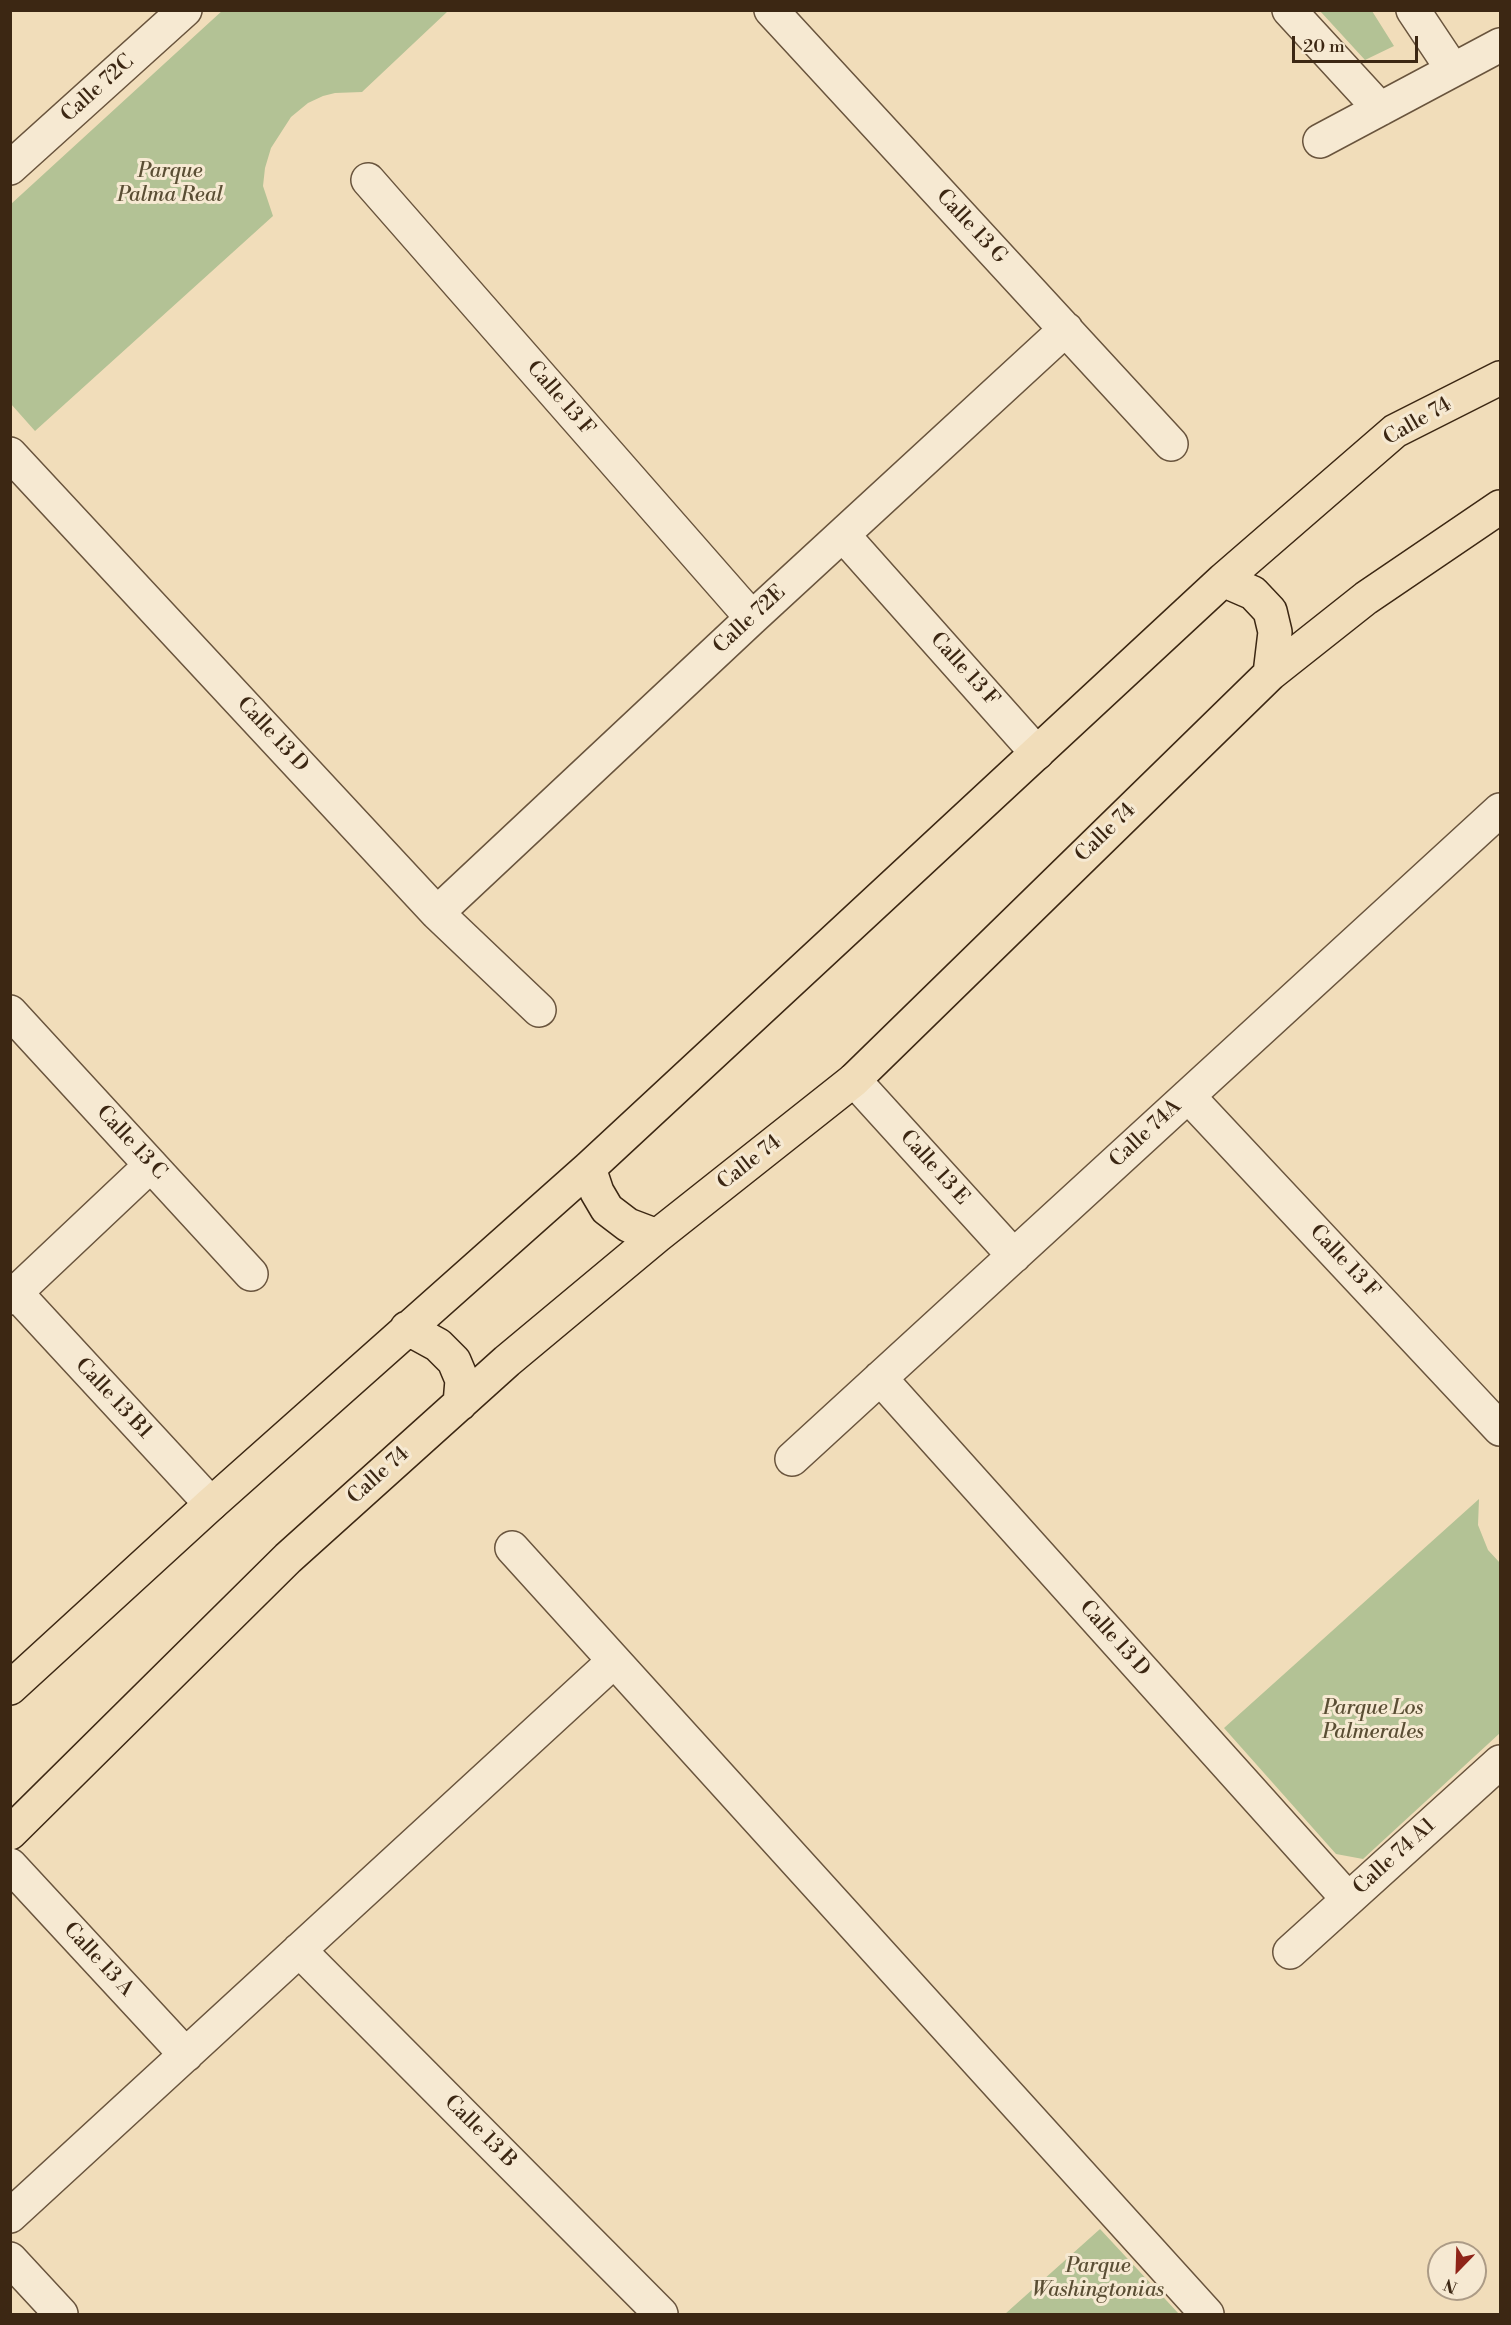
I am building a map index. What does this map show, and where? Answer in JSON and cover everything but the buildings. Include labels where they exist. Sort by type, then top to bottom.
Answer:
[{"type":"main road","name":"Calle 74","points":[[10,1688],[211,1504],[589,1168],[1223,580],[1395,431],[1500,378]]},
{"type":"main road","name":"Calle 74","points":[[10,1833],[288,1558],[507,1361],[657,1236],[854,1080],[1270,674],[1366,598],[1500,507]]},
{"type":"main road","points":[[1223,580],[1253,593],[1270,611],[1275,632],[1270,674]]},
{"type":"main road","points":[[589,1168],[597,1192],[607,1209],[628,1225],[657,1236]]},
{"type":"main road","points":[[407,1328],[438,1346],[454,1360],[462,1380],[460,1404]]},
{"type":"street","name":"Calle 72C","points":[[10,168],[184,10]]},
{"type":"street","name":"Calle 13 G","points":[[771,10],[1171,444]]},
{"type":"street","points":[[1288,10],[1380,109]]},
{"type":"street","points":[[1413,10],[1453,70]]},
{"type":"street","points":[[1320,141],[1500,45]]},
{"type":"street","name":"Calle 13 F","points":[[368,180],[752,618]]},
{"type":"street","name":"Calle 72E","points":[[437,913],[752,618],[1066,329]]},
{"type":"street","name":"Calle 13 D","points":[[10,454],[437,913],[539,1010]]},
{"type":"street","name":"Calle 13 F","points":[[843,535],[1037,753]]},
{"type":"street","name":"Calle 74A","points":[[792,1459],[1500,810]]},
{"type":"street","name":"Calle 13 C","points":[[10,1012],[251,1274]]},
{"type":"street","name":"Calle 13 E","points":[[854,1080],[1014,1256]]},
{"type":"street","name":"Calle 13 F","points":[[1188,1096],[1500,1429]]},
{"type":"street","points":[[13,1296],[151,1165]]},
{"type":"street","name":"Calle 13 B1","points":[[13,1296],[211,1504]]},
{"type":"street","name":"Calle 13 D","points":[[880,1378],[1348,1899]]},
{"type":"street","points":[[512,1548],[1207,2314]]},
{"type":"street","points":[[10,2216],[614,1661]]},
{"type":"street","name":"Calle 74 A1","points":[[1290,1952],[1500,1762]]},
{"type":"street","name":"Calle 13 A","points":[[10,1865],[186,2055]]},
{"type":"street","name":"Calle 13 B","points":[[299,1950],[661,2314]]},
{"type":"street","points":[[10,2259],[61,2314]]},
{"type":"green space","name":"Parque Palma Real","points":[[223,10],[448,11],[362,92],[323,96],[308,103],[291,117],[271,148],[265,168],[263,186],[273,216],[35,431],[11,404],[11,204]]},
{"type":"green space","points":[[1320,11],[1372,11],[1394,46],[1365,60]]},
{"type":"green space","name":"Parque Los Palmerales","points":[[1479,1499],[1478,1525],[1488,1550],[1500,1563],[1500,1733],[1363,1859],[1336,1854],[1224,1728]]},
{"type":"green space","name":"Parque Washingtonias","points":[[1100,2229],[1179,2314],[1005,2314]]}]
